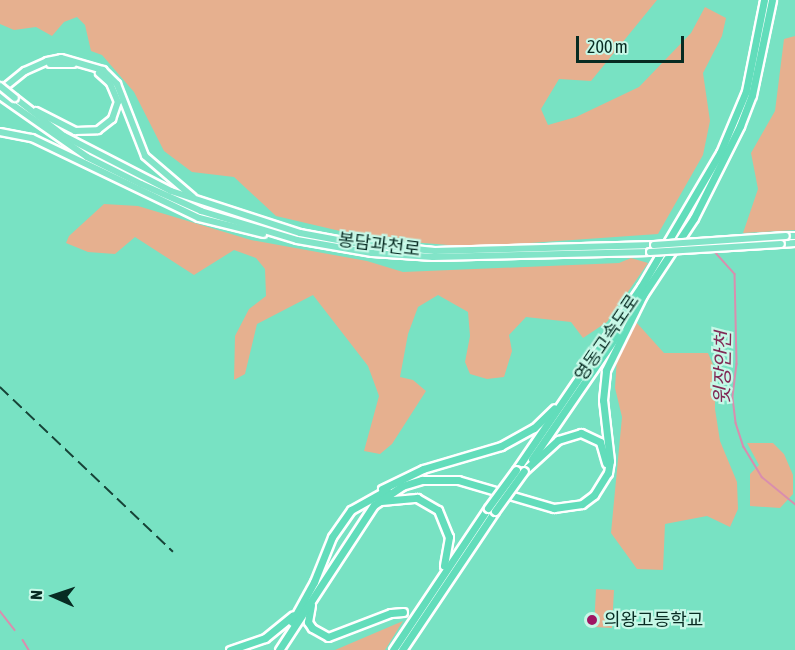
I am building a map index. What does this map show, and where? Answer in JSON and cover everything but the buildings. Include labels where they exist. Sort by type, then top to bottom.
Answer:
[{"type":"highway","name":"영동고속도로","points":[[520,471],[688,214],[720,153],[746,91],[764,0]]},
{"type":"highway","name":"영동고속도로","points":[[393,650],[643,295],[694,218],[740,126],[752,95],[772,0]]},
{"type":"highway","points":[[0,94],[26,71],[47,61],[61,58],[103,70],[117,84],[146,156],[177,186],[204,204]]},
{"type":"highway","points":[[0,94],[27,73],[44,66],[67,63],[102,74],[115,91],[118,102],[112,119],[88,133],[56,124],[15,98]]},
{"type":"highway","name":"봉담과천로","points":[[0,87],[64,136],[204,204],[300,233],[397,248],[481,251],[654,245],[795,236]]},
{"type":"highway","name":"봉담과천로","points":[[0,94],[9,103],[87,157],[141,184],[201,210],[297,240],[372,253],[433,257],[650,252],[795,243]]},
{"type":"highway","points":[[0,132],[33,138],[199,218],[231,229],[297,240]]},
{"type":"highway","points":[[277,650],[374,505],[402,486],[430,479],[458,480],[554,508],[582,504],[594,495],[608,473],[610,461],[603,400],[606,370],[643,295]]},
{"type":"highway","points":[[277,650],[299,609],[332,537],[351,510],[398,479],[485,453],[520,437],[572,389]]},
{"type":"highway","points":[[370,497],[420,477],[458,476],[543,503],[568,505],[579,501],[598,484],[604,473],[605,451],[591,437],[569,434],[520,471]]},
{"type":"highway","points":[[374,505],[404,496],[426,502],[438,510],[447,527],[449,547],[437,589]]},
{"type":"highway","points":[[312,598],[308,622],[322,636],[339,635],[391,613],[403,612]]},
{"type":"highway","points":[[230,650],[282,628],[299,609]]},
{"type":"highway","name":"영동고속도로","points":[[402,650],[407,633]]},
{"type":"shaded area","points":[[0,0],[657,0],[591,81],[559,79],[541,109],[548,125],[576,117],[639,87],[691,33],[705,7],[726,18],[722,36],[703,73],[710,121],[703,155],[658,234],[473,247],[374,239],[276,216],[234,177],[192,172],[164,151],[134,92],[102,55],[91,51],[85,25],[77,17],[64,22],[52,36],[36,27],[14,30],[0,24]]},
{"type":"shaded area","points":[[795,36],[795,230],[743,233],[758,189],[751,153],[775,111],[784,39]]},
{"type":"shaded area","points":[[104,204],[138,206],[251,240],[367,261],[403,272],[619,263],[631,258],[648,263],[607,322],[583,338],[571,322],[526,317],[509,335],[512,351],[504,377],[487,379],[470,374],[465,362],[470,336],[468,312],[438,295],[418,307],[408,334],[400,377],[413,380],[426,391],[392,444],[380,454],[364,451],[379,396],[368,366],[313,295],[257,324],[245,374],[234,380],[235,336],[249,309],[266,296],[265,269],[256,258],[234,250],[194,275],[135,237],[115,254],[88,252],[66,243],[69,236]]},
{"type":"shaded area","points":[[636,322],[664,353],[708,353],[715,369],[715,409],[720,441],[737,482],[738,509],[730,527],[707,516],[665,524],[663,570],[637,569],[611,533],[622,417],[615,388],[617,356]]},
{"type":"shaded area","points":[[747,443],[773,443],[784,454],[793,475],[793,494],[780,508],[750,506],[750,474],[759,465]]},
{"type":"shaded area","points":[[596,589],[614,590],[612,628],[594,627]]},
{"type":"shaded area","points":[[403,621],[385,650],[335,650]]},
{"type":"waterway","name":"윗장안천","points":[[716,253],[735,274],[737,364],[733,398],[736,423],[744,447],[762,477],[795,504]]},
{"type":"waterway","points":[[0,611],[15,630]]},
{"type":"waterway","points":[[23,640],[29,650]]},
{"type":"railway","points":[[0,387],[173,552]]},
{"type":"place","name":"의왕고등학교","points":[[592,620]]}]
